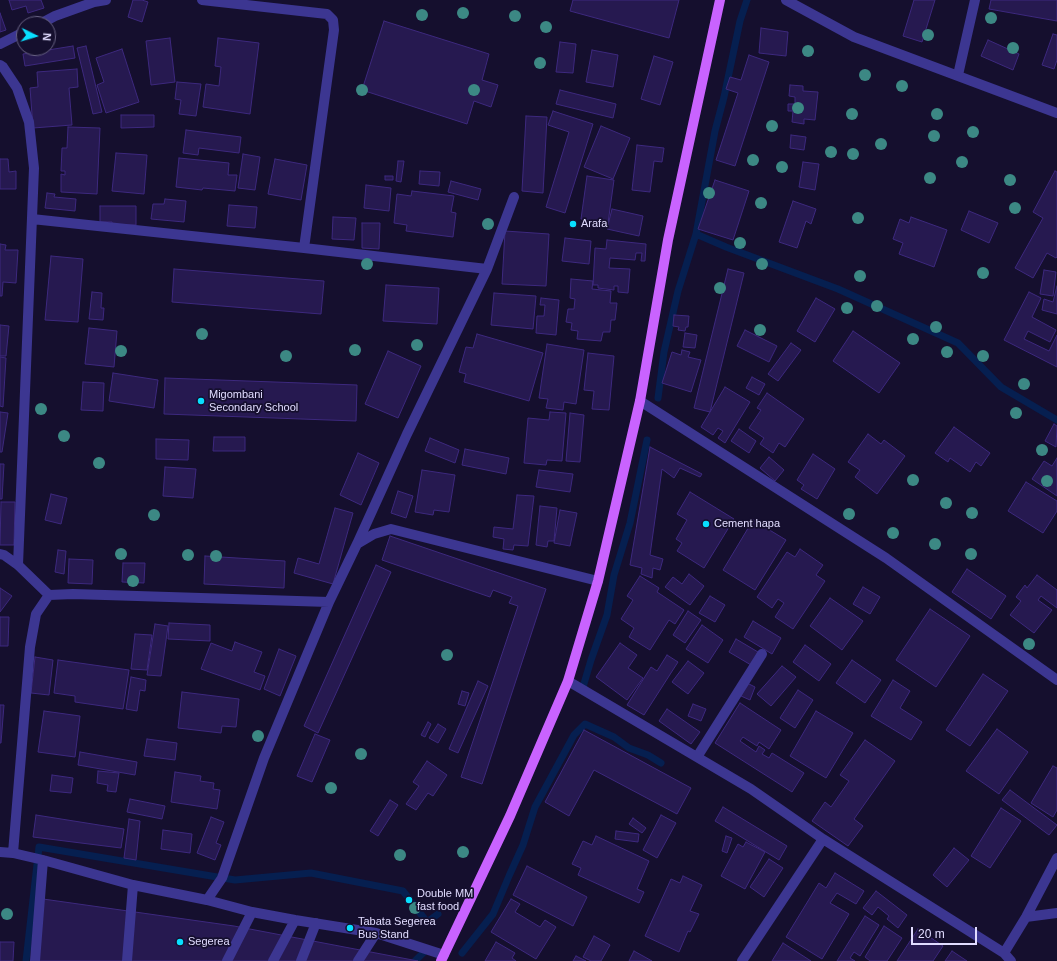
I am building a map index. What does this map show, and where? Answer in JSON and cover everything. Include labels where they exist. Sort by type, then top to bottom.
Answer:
[{"type":"main road","points":[[442,958],[510,816],[568,681],[598,580],[640,401],[668,240],[720,0]]},
{"type":"street","points":[[55,16],[94,2],[106,0]]},
{"type":"street","points":[[202,0],[327,14],[333,20],[333,38],[304,248]]},
{"type":"street","points":[[786,0],[854,37],[1057,113]]},
{"type":"street","points":[[958,76],[975,0]]},
{"type":"street","points":[[0,44],[16,36]]},
{"type":"street","points":[[0,65],[17,88],[29,122],[34,168],[18,565]]},
{"type":"street","points":[[207,900],[222,878],[264,758],[329,602],[407,434],[487,269],[514,197]]},
{"type":"street","points":[[32,219],[487,269]]},
{"type":"street","points":[[640,401],[886,558],[1057,680]]},
{"type":"street","points":[[357,544],[374,534],[391,529],[598,580]]},
{"type":"street","points":[[0,554],[18,565],[49,595],[73,594],[329,602]]},
{"type":"street","points":[[13,853],[30,647],[36,614],[49,595]]},
{"type":"street","points":[[697,757],[762,654]]},
{"type":"street","points":[[568,681],[751,789],[823,839],[1004,953],[1011,961]]},
{"type":"street","points":[[742,961],[823,839]]},
{"type":"street","points":[[0,852],[13,853],[44,860],[133,885],[207,900],[252,912],[376,933],[442,958]]},
{"type":"street","points":[[1004,953],[1026,917],[1057,858]]},
{"type":"street","points":[[35,961],[44,860]]},
{"type":"street","points":[[127,961],[133,885]]},
{"type":"street","points":[[227,961],[252,912]]},
{"type":"street","points":[[1026,917],[1057,913]]},
{"type":"street","points":[[273,961],[295,920]]},
{"type":"street","points":[[301,961],[316,923]]},
{"type":"street","points":[[358,961],[376,933]]},
{"type":"building","points":[[9,0],[41,0],[44,8],[28,13],[26,6],[12,10]]},
{"type":"building","points":[[133,0],[148,2],[142,22],[128,17]]},
{"type":"building","points":[[573,0],[679,0],[669,38],[570,11]]},
{"type":"building","points":[[914,0],[935,0],[922,42],[903,36]]},
{"type":"building","points":[[991,0],[1057,0],[1057,21],[989,9]]},
{"type":"building","points":[[0,13],[6,30],[0,32]]},
{"type":"building","points":[[384,21],[489,54],[482,80],[498,85],[491,107],[474,101],[467,124],[362,90]]},
{"type":"building","points":[[761,28],[788,32],[786,56],[759,53]]},
{"type":"building","points":[[1053,34],[1057,35],[1057,60],[1054,69],[1042,65]]},
{"type":"building","points":[[170,38],[175,82],[151,85],[146,41]]},
{"type":"building","points":[[218,38],[259,43],[250,114],[203,107],[206,84],[219,86],[221,67],[215,66]]},
{"type":"building","points":[[988,40],[1019,54],[1013,70],[981,56]]},
{"type":"building","points":[[560,42],[576,44],[573,73],[556,72]]},
{"type":"building","points":[[73,46],[75,58],[25,66],[23,56],[56,56],[56,49]]},
{"type":"building","points":[[86,46],[102,112],[93,114],[77,48]]},
{"type":"building","points":[[122,49],[139,102],[106,113],[97,85],[104,82],[96,58]]},
{"type":"building","points":[[592,50],[618,55],[613,87],[586,82]]},
{"type":"building","points":[[749,55],[769,62],[735,166],[716,160],[738,93],[726,89],[730,77],[741,80]]},
{"type":"building","points":[[654,56],[673,62],[660,105],[641,99]]},
{"type":"building","points":[[77,69],[78,87],[69,88],[72,125],[33,128],[30,88],[38,87],[37,72]]},
{"type":"building","points":[[177,82],[201,84],[196,116],[179,114],[181,100],[175,99]]},
{"type":"building","points":[[790,85],[803,86],[803,91],[818,92],[815,120],[804,119],[804,124],[792,122],[793,111],[788,111],[788,104],[795,104],[795,97],[789,96]]},
{"type":"building","points":[[560,90],[616,104],[613,118],[556,104]]},
{"type":"building","points":[[553,111],[593,124],[565,213],[546,207],[569,132],[548,125]]},
{"type":"building","points":[[121,115],[154,115],[154,127],[121,128]]},
{"type":"building","points":[[526,116],[547,117],[543,193],[522,191]]},
{"type":"building","points":[[601,126],[630,138],[613,179],[584,167]]},
{"type":"building","points":[[68,127],[100,128],[97,194],[61,192],[61,174],[65,175],[65,171],[61,171],[62,148],[67,148]]},
{"type":"building","points":[[186,130],[241,137],[239,153],[199,148],[198,155],[183,153]]},
{"type":"building","points":[[791,135],[806,137],[804,150],[790,148]]},
{"type":"building","points":[[637,145],[664,148],[662,162],[654,161],[650,192],[632,190]]},
{"type":"building","points":[[116,153],[147,155],[144,194],[112,191]]},
{"type":"building","points":[[243,154],[260,157],[255,190],[238,188]]},
{"type":"building","points":[[179,158],[229,163],[228,175],[237,175],[235,191],[203,188],[202,190],[176,187]]},
{"type":"building","points":[[0,159],[8,159],[9,172],[16,171],[16,189],[0,189]]},
{"type":"building","points":[[275,159],[307,165],[301,200],[268,194]]},
{"type":"building","points":[[398,161],[404,161],[401,182],[396,181]]},
{"type":"building","points":[[803,162],[819,164],[815,190],[799,187]]},
{"type":"building","points":[[420,171],[440,172],[439,186],[419,184]]},
{"type":"building","points":[[1055,171],[1057,172],[1057,257],[1056,258],[1047,253],[1033,278],[1015,268],[1043,218],[1033,212]]},
{"type":"building","points":[[385,176],[393,176],[393,180],[385,180]]},
{"type":"building","points":[[587,176],[614,180],[608,223],[581,219]]},
{"type":"building","points":[[715,180],[749,191],[733,240],[698,229]]},
{"type":"building","points":[[451,181],[481,189],[478,200],[448,192]]},
{"type":"building","points":[[366,185],[391,188],[389,211],[364,208]]},
{"type":"building","points":[[412,191],[454,196],[451,212],[456,213],[453,237],[406,231],[407,225],[394,223],[397,194],[411,196]]},
{"type":"building","points":[[47,193],[55,194],[54,197],[76,199],[75,211],[45,208]]},
{"type":"building","points":[[165,199],[186,201],[184,222],[151,219],[153,204],[164,204]]},
{"type":"building","points":[[793,201],[816,209],[811,224],[806,221],[797,248],[779,242]]},
{"type":"building","points":[[229,205],[257,207],[255,228],[227,226]]},
{"type":"building","points":[[100,206],[136,206],[136,225],[112,225],[112,222],[100,222]]},
{"type":"building","points":[[612,209],[643,216],[639,236],[607,229]]},
{"type":"building","points":[[969,211],[998,223],[989,243],[961,230]]},
{"type":"building","points":[[333,217],[356,218],[354,240],[332,239]]},
{"type":"building","points":[[911,217],[947,230],[934,267],[899,254],[903,243],[893,239],[900,219],[909,223]]},
{"type":"building","points":[[362,223],[380,223],[379,249],[362,248]]},
{"type":"building","points":[[505,231],[549,234],[546,286],[502,284]]},
{"type":"building","points":[[565,238],[591,241],[589,264],[562,261]]},
{"type":"building","points":[[607,240],[646,244],[645,261],[641,261],[642,253],[636,253],[635,260],[610,258],[609,268],[630,269],[628,293],[618,292],[618,286],[614,286],[614,290],[598,288],[598,285],[593,285],[595,248],[606,249]]},
{"type":"building","points":[[0,244],[6,245],[5,250],[18,250],[16,283],[3,282],[2,296],[0,296]]},
{"type":"building","points":[[51,256],[83,259],[78,322],[45,320]]},
{"type":"building","points":[[174,269],[324,281],[321,314],[172,302]]},
{"type":"building","points":[[728,269],[744,273],[710,412],[694,408]]},
{"type":"building","points":[[1044,270],[1056,272],[1053,296],[1040,294]]},
{"type":"building","points":[[571,279],[593,281],[592,289],[611,291],[610,303],[617,303],[615,320],[611,320],[610,332],[603,332],[601,341],[577,339],[578,331],[571,330],[572,323],[566,322],[568,309],[574,309],[575,299],[570,298]]},
{"type":"building","points":[[386,285],[439,288],[437,324],[383,321]]},
{"type":"building","points":[[1057,286],[1057,314],[1042,310],[1044,299],[1053,302]]},
{"type":"building","points":[[92,292],[102,293],[101,308],[104,308],[103,320],[89,319]]},
{"type":"building","points":[[1029,292],[1041,298],[1032,317],[1056,330],[1050,342],[1028,331],[1024,339],[1049,351],[1057,335],[1057,367],[1004,340]]},
{"type":"building","points":[[494,293],[536,296],[533,329],[491,325]]},
{"type":"building","points":[[541,298],[559,300],[556,335],[536,333],[537,316],[544,316],[545,305],[540,305]]},
{"type":"building","points":[[816,298],[835,309],[815,342],[797,331]]},
{"type":"building","points":[[674,315],[689,316],[688,327],[686,327],[685,331],[678,330],[679,327],[673,326]]},
{"type":"building","points":[[0,325],[9,326],[6,356],[0,356]]},
{"type":"building","points":[[89,328],[117,331],[114,367],[85,364]]},
{"type":"building","points":[[745,330],[777,346],[769,362],[737,346]]},
{"type":"building","points":[[853,331],[900,363],[879,393],[833,361]]},
{"type":"building","points":[[685,333],[697,335],[695,348],[683,347]]},
{"type":"building","points":[[477,334],[543,353],[529,401],[464,382],[466,374],[459,372],[466,347],[473,348]]},
{"type":"building","points":[[791,343],[801,350],[778,381],[768,374]]},
{"type":"building","points":[[547,344],[584,350],[576,404],[564,402],[563,410],[546,408],[548,399],[539,398]]},
{"type":"building","points":[[682,350],[690,352],[688,357],[701,360],[691,392],[662,383],[672,352],[681,355]]},
{"type":"building","points":[[388,351],[421,366],[398,418],[365,404]]},
{"type":"building","points":[[588,353],[614,356],[609,410],[592,409],[594,391],[584,390]]},
{"type":"building","points":[[0,357],[6,358],[3,407],[0,406]]},
{"type":"building","points":[[113,373],[158,380],[154,408],[109,401]]},
{"type":"building","points":[[752,377],[765,384],[759,395],[746,388]]},
{"type":"building","points":[[165,378],[357,385],[356,421],[164,414]]},
{"type":"building","points":[[83,382],[104,383],[103,411],[81,410]]},
{"type":"building","points":[[725,387],[750,402],[725,443],[718,438],[723,431],[718,428],[713,435],[701,427]]},
{"type":"building","points":[[767,393],[804,419],[785,447],[779,443],[773,453],[760,444],[764,438],[749,428],[761,410],[757,408]]},
{"type":"building","points":[[0,412],[8,413],[2,452],[0,452]]},
{"type":"building","points":[[550,412],[566,413],[562,461],[547,460],[546,465],[524,463],[528,418],[549,420]]},
{"type":"building","points":[[570,413],[584,415],[580,462],[566,461]]},
{"type":"building","points":[[1054,424],[1057,426],[1056,447],[1045,441]]},
{"type":"building","points":[[954,427],[990,453],[981,466],[976,462],[970,472],[950,458],[948,462],[935,453]]},
{"type":"building","points":[[739,429],[756,441],[749,453],[731,441]]},
{"type":"building","points":[[868,434],[881,444],[884,440],[905,456],[877,494],[855,477],[860,470],[848,462]]},
{"type":"building","points":[[214,437],[245,437],[245,451],[213,451]]},
{"type":"building","points":[[430,438],[459,450],[455,463],[425,451]]},
{"type":"building","points":[[156,439],[189,440],[188,460],[156,459]]},
{"type":"building","points":[[650,447],[702,474],[700,477],[680,468],[674,478],[662,469],[650,555],[663,559],[660,570],[653,568],[652,578],[641,574],[642,568],[630,565]]},
{"type":"building","points":[[465,449],[509,458],[506,474],[462,465]]},
{"type":"building","points":[[358,453],[379,463],[361,505],[340,495]]},
{"type":"building","points":[[813,454],[835,469],[817,499],[801,489],[804,485],[797,480]]},
{"type":"building","points":[[769,457],[784,470],[775,481],[760,468]]},
{"type":"building","points":[[1057,458],[1057,496],[1032,479],[1044,461],[1052,466]]},
{"type":"building","points":[[0,464],[4,464],[2,499],[0,499]]},
{"type":"building","points":[[165,467],[196,469],[193,498],[163,496]]},
{"type":"building","points":[[422,470],[455,475],[449,512],[434,510],[433,515],[415,512]]},
{"type":"building","points":[[539,470],[573,474],[570,492],[536,487]]},
{"type":"building","points":[[1026,482],[1057,501],[1057,511],[1043,533],[1008,511]]},
{"type":"building","points":[[398,491],[413,496],[406,518],[391,513]]},
{"type":"building","points":[[690,492],[734,519],[704,568],[677,551],[682,543],[676,539],[687,520],[677,514]]},
{"type":"building","points":[[51,494],[67,498],[61,524],[45,520]]},
{"type":"building","points":[[517,495],[534,496],[528,546],[514,545],[513,550],[503,549],[504,539],[493,537],[494,527],[513,529]]},
{"type":"building","points":[[1,502],[15,502],[14,545],[0,545]]},
{"type":"building","points":[[540,506],[557,508],[554,541],[548,541],[547,547],[536,545]]},
{"type":"building","points":[[335,508],[353,513],[333,584],[294,573],[298,558],[319,564]]},
{"type":"building","points":[[560,510],[577,513],[570,546],[554,543]]},
{"type":"building","points":[[753,520],[786,540],[755,590],[723,570]]},
{"type":"building","points":[[390,536],[546,589],[482,784],[461,777],[518,606],[509,603],[512,597],[493,590],[490,597],[382,560]]},
{"type":"building","points":[[800,549],[823,565],[816,575],[825,581],[793,629],[775,617],[784,603],[778,599],[772,608],[757,597],[787,552],[795,557]]},
{"type":"building","points":[[58,550],[66,551],[64,574],[55,572]]},
{"type":"building","points":[[205,556],[285,561],[284,588],[204,584]]},
{"type":"building","points":[[69,559],[93,560],[92,584],[68,583]]},
{"type":"building","points":[[123,563],[145,563],[144,583],[122,582]]},
{"type":"building","points":[[376,565],[391,572],[318,733],[304,726]]},
{"type":"building","points":[[967,569],[1006,596],[991,619],[952,592]]},
{"type":"building","points":[[689,574],[704,586],[690,605],[665,587],[673,577],[682,584]]},
{"type":"building","points":[[1037,575],[1057,590],[1057,608],[1041,596],[1038,600],[1052,610],[1034,633],[1010,615],[1021,601],[1016,597],[1025,585],[1027,588]]},
{"type":"building","points":[[640,576],[659,588],[657,592],[684,610],[675,624],[669,620],[650,650],[629,637],[634,628],[621,619],[633,600],[627,596]]},
{"type":"building","points":[[863,587],[880,597],[870,614],[853,604]]},
{"type":"building","points":[[0,588],[12,596],[0,612]]},
{"type":"building","points":[[710,596],[725,605],[715,622],[699,613]]},
{"type":"building","points":[[830,598],[863,621],[842,650],[810,626]]},
{"type":"building","points":[[930,609],[970,636],[936,687],[896,660]]},
{"type":"building","points":[[688,611],[701,620],[685,643],[673,635]]},
{"type":"building","points":[[0,617],[9,617],[8,646],[0,646]]},
{"type":"building","points":[[753,621],[781,638],[772,654],[744,637]]},
{"type":"building","points":[[169,623],[210,625],[210,641],[168,639]]},
{"type":"building","points":[[155,624],[168,626],[161,676],[147,675]]},
{"type":"building","points":[[702,625],[723,640],[708,663],[686,649]]},
{"type":"building","points":[[135,634],[152,635],[147,670],[131,669]]},
{"type":"building","points":[[736,639],[758,652],[751,665],[729,652]]},
{"type":"building","points":[[235,642],[262,652],[254,672],[265,676],[260,690],[201,669],[211,643],[232,651]]},
{"type":"building","points":[[620,643],[637,655],[628,668],[643,678],[627,700],[596,677]]},
{"type":"building","points":[[805,645],[831,664],[819,681],[793,662]]},
{"type":"building","points":[[279,649],[296,656],[280,696],[264,689]]},
{"type":"building","points":[[667,655],[678,662],[644,715],[627,705],[651,667],[657,671]]},
{"type":"building","points":[[35,657],[53,660],[49,695],[31,693]]},
{"type":"building","points":[[58,660],[129,670],[123,709],[75,702],[75,696],[54,693]]},
{"type":"building","points":[[852,660],[881,680],[865,703],[836,683]]},
{"type":"building","points":[[688,661],[704,673],[688,694],[672,682]]},
{"type":"building","points":[[782,666],[796,677],[771,706],[757,694]]},
{"type":"building","points":[[983,674],[1008,691],[970,746],[946,730]]},
{"type":"building","points":[[131,677],[146,680],[145,691],[140,690],[137,711],[126,709]]},
{"type":"building","points":[[893,680],[910,691],[900,708],[922,722],[911,740],[871,716]]},
{"type":"building","points":[[478,681],[488,686],[458,753],[449,749]]},
{"type":"building","points":[[747,683],[755,687],[750,700],[741,696]]},
{"type":"building","points":[[798,690],[813,700],[795,728],[780,718]]},
{"type":"building","points":[[462,691],[469,693],[465,706],[458,704]]},
{"type":"building","points":[[182,692],[239,699],[236,727],[222,726],[221,733],[178,728]]},
{"type":"building","points":[[740,703],[781,730],[769,749],[759,742],[757,746],[743,737],[740,741],[756,752],[759,746],[765,750],[762,754],[769,758],[772,753],[804,773],[792,792],[715,743]]},
{"type":"building","points":[[693,704],[706,709],[701,721],[688,716]]},
{"type":"building","points":[[0,705],[4,705],[1,743],[0,743]]},
{"type":"building","points":[[667,709],[700,732],[691,744],[659,721]]},
{"type":"building","points":[[44,711],[80,716],[75,757],[38,752]]},
{"type":"building","points":[[816,711],[853,733],[826,778],[790,756]]},
{"type":"building","points":[[428,722],[431,724],[425,737],[421,735]]},
{"type":"building","points":[[438,724],[446,729],[438,743],[429,738]]},
{"type":"building","points":[[997,729],[1028,752],[999,794],[966,771]]},
{"type":"building","points":[[584,730],[691,788],[677,814],[594,770],[569,816],[545,802]]},
{"type":"building","points":[[315,734],[330,740],[312,782],[297,776]]},
{"type":"building","points":[[147,739],[177,743],[175,760],[144,756]]},
{"type":"building","points":[[865,740],[895,761],[854,819],[863,826],[848,846],[812,821],[825,802],[831,807],[849,781],[840,775]]},
{"type":"building","points":[[80,752],[137,762],[135,775],[78,765]]},
{"type":"building","points":[[427,761],[447,775],[433,796],[428,793],[416,810],[406,804],[419,786],[413,782]]},
{"type":"building","points":[[1053,766],[1057,768],[1057,810],[1053,817],[1031,803]]},
{"type":"building","points":[[98,771],[119,773],[116,792],[107,791],[108,785],[97,783]]},
{"type":"building","points":[[175,772],[201,776],[200,781],[214,783],[213,789],[220,790],[217,809],[171,802]]},
{"type":"building","points":[[52,775],[73,778],[71,793],[50,791]]},
{"type":"building","points":[[1010,790],[1057,825],[1049,835],[1002,800]]},
{"type":"building","points":[[130,799],[165,806],[162,819],[127,812]]},
{"type":"building","points":[[390,800],[398,805],[378,836],[370,831]]},
{"type":"building","points":[[723,807],[787,846],[779,860],[715,821]]},
{"type":"building","points":[[1001,808],[1021,821],[990,868],[971,856]]},
{"type":"building","points":[[36,815],[124,829],[121,848],[33,837]]},
{"type":"building","points":[[661,815],[676,823],[657,858],[643,850]]},
{"type":"building","points":[[211,817],[224,822],[216,843],[221,845],[215,860],[197,853]]},
{"type":"building","points":[[633,818],[646,828],[642,833],[629,824]]},
{"type":"building","points":[[129,819],[140,821],[136,860],[124,858]]},
{"type":"building","points":[[163,830],[192,834],[190,853],[161,849]]},
{"type":"building","points":[[616,831],[639,834],[638,842],[615,839]]},
{"type":"building","points":[[596,836],[649,861],[637,889],[644,892],[639,903],[578,875],[581,868],[572,864],[583,841],[592,845]]},
{"type":"building","points":[[726,836],[732,838],[727,853],[722,851]]},
{"type":"building","points":[[746,842],[765,852],[745,889],[721,876],[738,844],[743,847]]},
{"type":"building","points":[[954,848],[969,860],[947,887],[933,875]]},
{"type":"building","points":[[769,859],[783,868],[764,897],[750,887]]},
{"type":"building","points":[[527,866],[587,897],[573,926],[513,895]]},
{"type":"building","points":[[835,873],[864,891],[856,904],[837,893],[830,903],[849,914],[822,959],[786,937],[819,883],[826,888]]},
{"type":"building","points":[[683,876],[702,885],[690,911],[699,914],[690,932],[688,931],[679,952],[645,936],[671,879],[680,883]]},
{"type":"building","points":[[876,891],[907,915],[898,928],[887,919],[889,916],[878,907],[872,915],[863,908]]},
{"type":"building","name":"Segerea","points":[[43,899],[234,926],[418,961],[38,961]]},
{"type":"building","points":[[511,899],[520,904],[515,912],[540,927],[545,920],[556,927],[536,959],[491,932]]},
{"type":"building","points":[[865,916],[879,925],[860,956],[854,952],[850,958],[855,961],[837,961]]},
{"type":"building","points":[[884,926],[902,938],[887,961],[870,961],[865,957]]},
{"type":"building","points":[[918,929],[943,946],[933,961],[897,961]]},
{"type":"building","points":[[594,936],[610,945],[601,961],[591,961],[583,957]]},
{"type":"building","points":[[0,942],[14,942],[13,961],[0,961]]},
{"type":"building","points":[[496,942],[515,953],[512,958],[516,961],[485,961]]},
{"type":"building","points":[[783,943],[811,961],[772,961]]},
{"type":"building","points":[[634,951],[652,961],[629,961]]},
{"type":"building","points":[[952,951],[967,961],[945,961]]},
{"type":"building","points":[[576,956],[586,961],[573,961]]},
{"type":"waterway","points":[[658,398],[664,352],[678,291],[696,234],[715,131],[724,97],[740,21],[747,0]]},
{"type":"waterway","points":[[696,234],[726,247],[838,289],[958,343],[1001,387],[1057,420]]},
{"type":"waterway","points":[[587,691],[583,687],[607,615],[614,575],[630,523],[647,440]]},
{"type":"waterway","points":[[462,953],[493,914],[523,845],[535,807],[574,735],[585,724],[614,737],[629,748],[648,755],[661,763]]},
{"type":"waterway","points":[[26,961],[39,847],[235,880],[311,873],[403,891],[427,922],[438,914]]},
{"type":"waterway","points":[[415,961],[425,951]]},
{"type":"place","name":"Arafa","points":[[573,224]]},
{"type":"place","name":"Migombani Secondary School","points":[[201,401]]},
{"type":"place","name":"Cement hapa","points":[[706,524]]},
{"type":"place","name":"Double MM fast food","points":[[409,900]]},
{"type":"place","name":"Tabata Segerea Bus Stand","points":[[350,928]]},
{"type":"place","name":"Segerea","points":[[180,942]]}]
